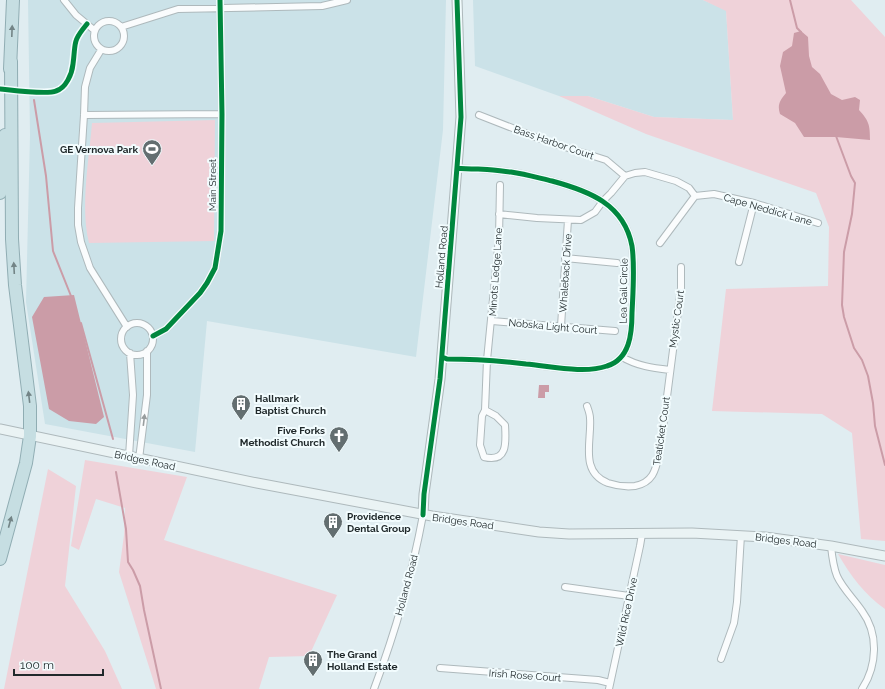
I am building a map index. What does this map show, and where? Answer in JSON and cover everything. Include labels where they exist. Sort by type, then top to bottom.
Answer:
[{"type":"highway","points":[[0,559],[26,463],[30,436],[30,406],[15,285],[12,239],[11,61],[13,0]]},
{"type":"highway","points":[[0,193],[11,61]]},
{"type":"main road","name":"Holland Road","points":[[423,515],[424,494],[442,357],[457,168],[460,118],[457,0]]},
{"type":"main road","name":"Bridges Road","points":[[3,430],[363,504],[423,515],[539,532],[569,534],[692,533],[786,539],[885,556]]},
{"type":"street","points":[[64,0],[76,15],[94,30]]},
{"type":"street","name":"Main Street","points":[[153,336],[166,329],[200,293],[215,268],[221,231],[222,114],[220,0]]},
{"type":"street","points":[[121,27],[178,9],[322,3],[347,0]]},
{"type":"street","points":[[107,21],[117,23],[121,27],[124,37],[120,46],[111,52],[101,50],[95,43],[93,34],[94,30],[102,22],[107,21]]},
{"type":"street","points":[[101,50],[90,68],[84,87],[84,115],[78,225],[81,242],[90,268],[127,327]]},
{"type":"street","points":[[84,115],[222,114]]},
{"type":"street","name":"Bass Harbor Court","points":[[479,115],[543,140],[606,160],[625,176]]},
{"type":"street","name":"Lea Gail Circle","points":[[457,168],[511,172],[529,175],[583,190],[611,207],[621,218],[632,246],[632,322],[629,343],[622,357]]},
{"type":"street","points":[[499,214],[537,218],[581,220],[595,212],[602,201],[611,193],[625,176],[635,172],[645,172],[676,181],[689,188],[695,196],[660,243]]},
{"type":"street","name":"Minots Ledge Lane","points":[[485,410],[496,416],[505,425],[506,440],[504,452],[498,458],[491,459],[484,457],[480,445],[482,416],[485,410],[487,360],[499,238],[500,185]]},
{"type":"street","name":"Cape Neddick Lane","points":[[695,196],[714,194],[818,223]]},
{"type":"street","points":[[739,262],[754,204]]},
{"type":"street","name":"Whaleback Drive","points":[[561,326],[568,220]]},
{"type":"street","points":[[565,258],[617,263]]},
{"type":"street","name":"Mystic Court","points":[[670,370],[681,288],[681,267]]},
{"type":"street","name":"Nobska Light Court","points":[[492,321],[615,331]]},
{"type":"street","points":[[141,323],[147,326],[153,336],[152,346],[147,351],[137,355],[130,353],[123,346],[121,339],[127,327],[133,324],[141,323]]},
{"type":"street","points":[[139,458],[148,395],[147,351]]},
{"type":"street","points":[[129,456],[133,395],[130,353]]},
{"type":"street","points":[[442,357],[447,359],[487,360],[587,369],[597,369],[610,365],[622,357],[650,368],[670,370]]},
{"type":"street","name":"Teaticket Court","points":[[587,406],[590,418],[588,446],[592,471],[601,480],[617,486],[636,486],[650,479],[655,471],[660,451],[670,370]]},
{"type":"street","name":"Holland Road","points":[[374,689],[406,586],[419,537],[423,515]]},
{"type":"street","name":"Wild Rice Drive","points":[[610,686],[642,534]]},
{"type":"street","points":[[721,660],[734,623],[741,536]]},
{"type":"street","points":[[831,546],[833,562],[843,587],[865,614],[874,638],[873,664],[862,689]]},
{"type":"street","points":[[565,587],[629,596]]},
{"type":"street","name":"Irish Rose Court","points":[[440,668],[598,680],[610,686]]},
{"type":"shaded area","points":[[28,0],[446,0],[443,130],[416,357],[207,321],[195,452],[45,424],[26,302],[30,135]]},
{"type":"shaded area","points":[[473,0],[703,0],[726,10],[733,120],[654,117],[588,96],[559,96],[475,66]]},
{"type":"shaded area","points":[[703,0],[851,0],[885,37],[885,541],[861,539],[852,433],[822,414],[712,411],[726,289],[828,286],[829,227],[816,193],[646,134],[559,96],[588,96],[654,117],[733,120],[726,11]]},
{"type":"shaded area","points":[[801,31],[808,37],[809,56],[812,67],[820,74],[831,94],[842,100],[855,97],[860,100],[859,110],[865,117],[868,124],[870,140],[836,137],[804,137],[795,123],[780,114],[780,103],[786,93],[780,66],[783,52],[792,46],[794,33]]},
{"type":"shaded area","name":"GE Vernova Park","points":[[215,120],[214,241],[89,243],[86,229],[85,199],[92,123]]},
{"type":"shaded area","points":[[74,295],[104,417],[96,424],[69,421],[49,409],[32,317],[44,297]]},
{"type":"shaded area","points":[[539,385],[549,385],[549,392],[545,392],[545,398],[538,398]]},
{"type":"shaded area","points":[[85,460],[187,477],[164,540],[337,595],[309,656],[269,657],[259,689],[156,689],[119,572],[124,535],[125,508],[96,499],[79,550],[71,546]]},
{"type":"shaded area","points":[[48,469],[76,486],[65,586],[105,651],[122,689],[4,689]]},
{"type":"shaded area","points":[[838,554],[885,565],[885,609],[858,584]]},
{"type":"waterway","points":[[790,0],[797,28],[801,32]]},
{"type":"waterway","points":[[34,100],[46,176],[53,251],[71,296]]},
{"type":"waterway","points":[[836,136],[855,183],[852,214],[844,252],[842,305],[844,317],[854,348],[862,360],[868,376],[873,403],[875,426],[885,465]]},
{"type":"waterway","points":[[81,323],[113,439]]},
{"type":"waterway","points":[[116,472],[126,529],[128,562],[140,586],[161,689]]},
{"type":"cycle path","points":[[153,336],[166,329],[200,293],[215,268],[221,231],[222,114],[220,0]]},
{"type":"cycle path","points":[[423,515],[424,494],[440,379],[461,117],[457,0]]},
{"type":"cycle path","points":[[0,89],[45,93],[56,91],[63,87],[70,76],[77,39],[87,24]]},
{"type":"cycle path","points":[[442,357],[447,359],[497,361],[567,369],[598,368],[615,363],[621,358],[628,344],[631,329],[634,271],[632,246],[628,232],[613,210],[603,202],[579,189],[552,181],[511,172],[457,168]]},
{"type":"place","name":"GE Vernova Park","points":[[152,166]]},
{"type":"place","name":"Hallmark Baptist Church","points":[[241,421]]},
{"type":"place","name":"Five Forks Methodist Church","points":[[339,453]]},
{"type":"place","name":"Providence Dental Group","points":[[333,539]]},
{"type":"place","name":"The Grand Holland Estate","points":[[313,677]]}]
